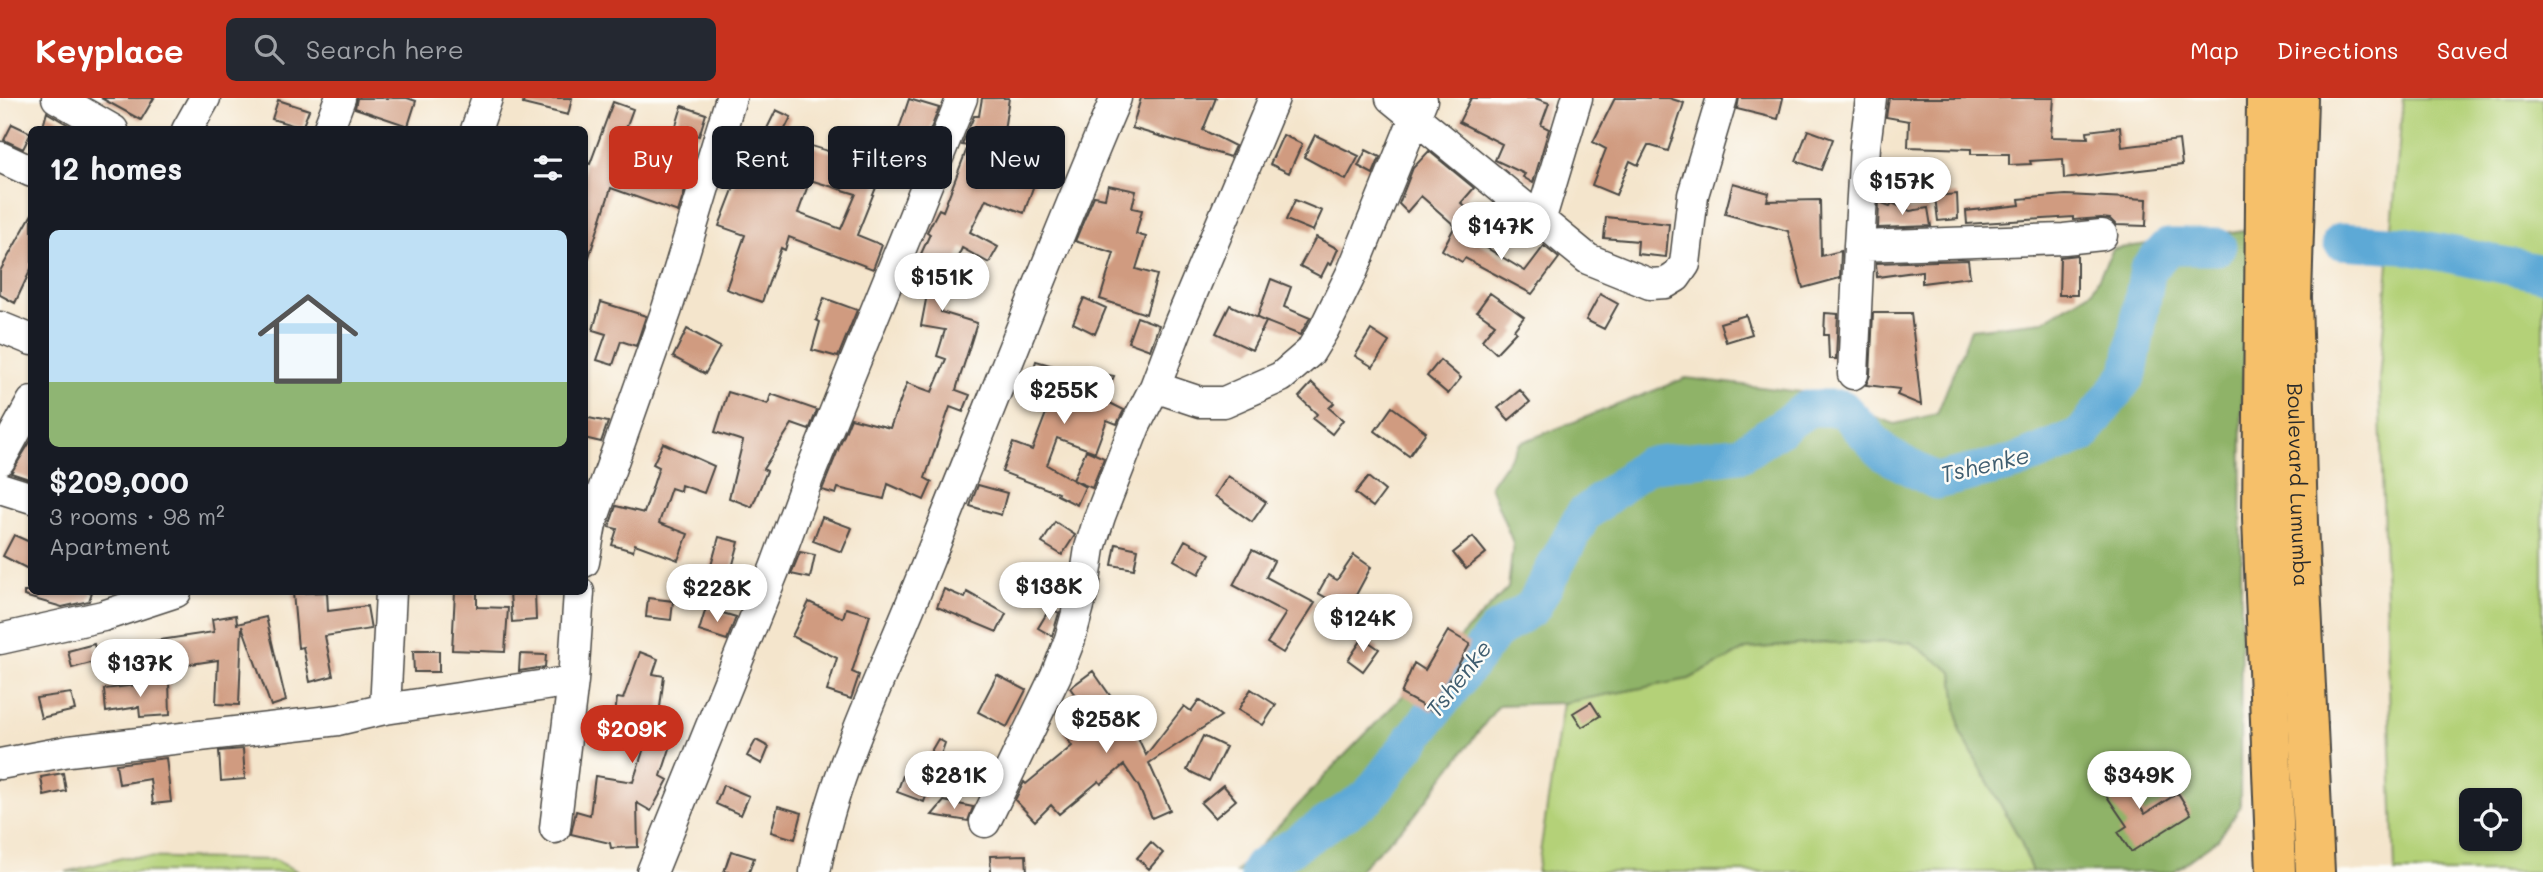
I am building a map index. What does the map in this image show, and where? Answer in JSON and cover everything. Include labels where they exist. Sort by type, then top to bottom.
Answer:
[{"type":"highway","name":"Boulevard Lumumba","points":[[2266,98],[2262,518],[2276,872]]},
{"type":"highway","name":"Boulevard Lumumba","points":[[2298,98],[2292,297],[2298,523],[2315,872]]},
{"type":"street","points":[[57,98],[106,126]]},
{"type":"street","points":[[189,126],[205,98]]},
{"type":"street","points":[[330,126],[340,98]]},
{"type":"street","points":[[588,540],[596,480],[667,309],[731,98]]},
{"type":"street","points":[[652,872],[962,98]]},
{"type":"street","points":[[815,872],[830,805],[852,741],[914,599],[1116,98]]},
{"type":"street","points":[[985,822],[1056,675],[1070,639],[1084,587],[1090,548],[1100,516],[1135,426],[1155,387],[1274,98]]},
{"type":"street","points":[[1391,98],[1420,107],[1540,221],[1588,259],[1650,284],[1666,283],[1676,277],[1685,264],[1693,195],[1722,98]]},
{"type":"street","points":[[1540,221],[1577,98]]},
{"type":"street","points":[[1853,374],[1858,246],[1871,98]]},
{"type":"street","points":[[1155,387],[1200,402],[1224,402],[1281,377],[1310,352],[1324,330],[1352,272],[1420,107]]},
{"type":"street","points":[[0,157],[28,170]]},
{"type":"street","points":[[1858,246],[2064,239],[2102,235]]},
{"type":"street","points":[[0,327],[28,338]]},
{"type":"street","points":[[0,460],[28,409]]},
{"type":"street","points":[[0,488],[28,497]]},
{"type":"street","points":[[0,639],[103,617],[167,595]]},
{"type":"street","points":[[385,709],[391,595]]},
{"type":"street","points":[[555,828],[573,681],[579,595]]},
{"type":"street","points":[[0,764],[69,751],[338,720],[385,709],[573,681]]},
{"type":"green space","points":[[2403,98],[2543,98],[2543,872],[2395,872],[2379,380]]},
{"type":"green space","points":[[2252,229],[2242,393],[2240,807],[2218,839],[2173,872],[2032,872],[2020,839],[1960,732],[1953,672],[1910,642],[1819,643],[1746,649],[1689,679],[1563,703],[1499,705],[1414,816],[1357,872],[1236,872],[1340,760],[1508,588],[1513,543],[1490,486],[1520,443],[1686,378],[1809,393],[1895,424],[1937,414],[1971,329],[2043,321],[2092,291],[2113,249]]},
{"type":"green space","points":[[1910,642],[1953,672],[1960,732],[2020,839],[2032,872],[1537,872],[1563,703],[1689,679],[1746,649],[1819,643]]},
{"type":"green space","points":[[126,857],[275,860],[299,872],[66,872]]},
{"type":"building","points":[[101,98],[154,98],[141,120]]},
{"type":"building","points":[[357,98],[407,98],[416,101],[408,126],[355,108]]},
{"type":"building","points":[[524,98],[572,98],[568,115],[523,104]]},
{"type":"building","points":[[982,98],[1009,98],[1005,126],[970,126],[974,116],[979,116]]},
{"type":"building","points":[[1141,98],[1216,98],[1203,130],[1235,146],[1230,157],[1132,128]]},
{"type":"building","points":[[1471,98],[1535,98],[1549,103],[1541,125],[1549,129],[1533,183],[1523,177],[1525,174],[1495,160],[1502,144],[1459,122]]},
{"type":"building","points":[[1615,98],[1669,98],[1684,103],[1668,151],[1648,145],[1638,165],[1630,161],[1616,195],[1592,185],[1606,149],[1593,142]]},
{"type":"building","points":[[1739,98],[1783,98],[1778,119],[1737,109]]},
{"type":"building","points":[[1889,98],[2054,98],[2051,137],[2088,138],[2087,131],[2120,127],[2122,147],[2179,140],[2182,165],[2064,179],[2063,159],[2009,165],[2009,154],[1971,154],[1971,149],[1908,147],[1909,121],[1886,117]]},
{"type":"building","points":[[909,99],[939,108],[932,126],[900,126]]},
{"type":"building","points":[[278,100],[309,110],[303,126],[272,119]]},
{"type":"building","points":[[613,102],[633,109],[627,126],[609,126],[611,189],[588,260],[588,163],[590,164]]},
{"type":"building","points":[[682,106],[706,114],[699,136],[698,126],[676,126]]},
{"type":"building","points":[[776,110],[791,117],[786,126],[768,126]]},
{"type":"building","points":[[47,112],[70,126],[43,126]]},
{"type":"building","points":[[12,124],[28,132],[23,149],[4,140]]},
{"type":"building","points":[[1808,130],[1833,139],[1821,170],[1796,161]]},
{"type":"building","points":[[1283,135],[1302,144],[1289,173],[1270,164]]},
{"type":"building","points":[[1315,135],[1359,156],[1346,180],[1304,157]]},
{"type":"building","points":[[814,147],[828,151],[828,185],[814,181]]},
{"type":"building","points":[[1366,150],[1380,157],[1373,174],[1358,166]]},
{"type":"building","points":[[966,151],[966,189],[1032,189],[1024,213],[986,199],[970,232],[998,247],[989,263],[962,248],[938,299],[944,300],[941,312],[977,323],[956,390],[970,395],[963,412],[950,407],[925,478],[932,482],[924,500],[888,484],[884,499],[838,488],[836,494],[822,490],[851,418],[890,428],[907,383],[932,392],[946,359],[937,356],[945,330],[921,326],[929,284],[911,276],[930,234],[927,232],[939,209],[943,211]]},
{"type":"building","points":[[1429,151],[1474,188],[1461,203],[1476,217],[1462,232],[1421,196],[1407,212],[1399,204],[1413,168]]},
{"type":"building","points":[[1733,183],[1769,193],[1767,201],[1820,200],[1821,256],[1841,251],[1840,278],[1803,288],[1788,231],[1725,214]]},
{"type":"building","points":[[1108,185],[1136,191],[1132,208],[1142,210],[1136,234],[1146,237],[1136,269],[1157,275],[1146,314],[1100,299],[1114,253],[1075,241],[1094,196],[1105,198]]},
{"type":"building","points":[[614,189],[685,189],[678,212]]},
{"type":"building","points":[[733,189],[807,189],[798,213],[841,229],[856,194],[840,189],[875,189],[857,235],[882,245],[873,269],[789,237],[785,250],[781,248],[762,302],[726,289],[745,235],[719,226]]},
{"type":"building","points":[[1957,194],[1958,219],[1938,221],[1935,196]]},
{"type":"building","points":[[2066,195],[2147,199],[2146,226],[2116,225],[2110,219],[2101,218],[2073,220],[2073,217],[1967,224],[1966,211],[2020,205],[2019,199]]},
{"type":"building","points":[[1295,200],[1322,211],[1313,231],[1286,220]]},
{"type":"building","points":[[1879,202],[1890,206],[1892,203],[1910,211],[1928,208],[1931,226],[1878,228]]},
{"type":"building","points":[[1606,217],[1669,224],[1666,257],[1637,254],[1638,241],[1604,238]]},
{"type":"building","points":[[28,221],[28,275],[15,303],[0,295],[0,271]]},
{"type":"building","points":[[1454,228],[1525,271],[1544,246],[1559,258],[1532,294],[1465,258],[1462,262],[1442,250]]},
{"type":"building","points":[[1316,237],[1338,249],[1331,265],[1328,263],[1321,277],[1300,266]]},
{"type":"building","points":[[2077,255],[2077,295],[2059,295],[2060,257]]},
{"type":"building","points":[[1968,260],[1970,277],[1922,283],[1922,271],[1877,277],[1876,263]]},
{"type":"building","points":[[1271,279],[1291,287],[1284,307],[1310,318],[1300,335],[1257,318]]},
{"type":"building","points":[[1490,293],[1524,317],[1514,330],[1516,332],[1496,353],[1482,340],[1495,324],[1477,311]]},
{"type":"building","points":[[1600,294],[1618,304],[1604,329],[1586,320]]},
{"type":"building","points":[[824,298],[857,310],[838,357],[812,350],[820,322],[816,320]]},
{"type":"building","points":[[1084,298],[1106,308],[1095,334],[1073,323]]},
{"type":"building","points":[[601,302],[646,316],[636,346],[621,341],[613,365],[597,360],[606,334],[593,330]]},
{"type":"building","points":[[1230,305],[1266,322],[1252,350],[1216,333]]},
{"type":"building","points":[[1825,313],[1838,314],[1836,359],[1829,359],[1828,335],[1824,335]]},
{"type":"building","points":[[1873,313],[1911,313],[1921,405],[1897,395],[1900,389],[1866,385],[1870,375]]},
{"type":"building","points":[[1746,315],[1752,334],[1726,342],[1720,323]]},
{"type":"building","points":[[1137,317],[1159,325],[1150,350],[1128,342]]},
{"type":"building","points":[[687,329],[720,347],[705,374],[673,357]]},
{"type":"building","points":[[1371,330],[1389,342],[1373,367],[1355,356]]},
{"type":"building","points":[[1440,360],[1461,378],[1448,394],[1427,376]]},
{"type":"building","points":[[1036,361],[1092,377],[1093,372],[1114,376],[1104,400],[1124,410],[1117,424],[1107,420],[1095,452],[1057,438],[1047,465],[1085,487],[1077,505],[1057,495],[1058,493],[1002,472],[1013,443],[1032,450],[1053,395],[1028,387]]},
{"type":"building","points":[[1312,383],[1334,403],[1329,408],[1343,420],[1332,434],[1313,419],[1317,414],[1299,397]]},
{"type":"building","points":[[1520,390],[1530,402],[1509,420],[1498,408]]},
{"type":"building","points":[[728,392],[768,404],[771,394],[817,410],[809,430],[792,424],[763,469],[767,471],[752,507],[729,498],[743,441],[715,432]]},
{"type":"building","points":[[1392,407],[1426,432],[1409,456],[1375,431]]},
{"type":"building","points":[[588,418],[608,422],[601,442],[588,439]]},
{"type":"building","points":[[663,443],[714,466],[704,493],[681,485],[680,491],[671,488],[659,523],[688,534],[678,560],[635,544],[633,551],[612,545],[617,529],[609,527],[616,506],[644,513],[659,467],[653,464]]},
{"type":"building","points":[[28,445],[28,479],[11,473]]},
{"type":"building","points":[[1086,450],[1104,458],[1092,488],[1073,480]]},
{"type":"building","points":[[1228,476],[1266,502],[1252,522],[1215,496]]},
{"type":"building","points":[[1368,477],[1385,491],[1373,507],[1355,493]]},
{"type":"building","points":[[978,485],[1007,493],[1001,515],[970,506]]},
{"type":"building","points":[[822,517],[852,528],[842,552],[813,541]]},
{"type":"building","points":[[1055,522],[1075,535],[1062,555],[1042,543]]},
{"type":"building","points":[[14,535],[28,541],[28,569],[3,556]]},
{"type":"building","points":[[719,537],[739,542],[729,579],[709,573]]},
{"type":"building","points":[[1473,537],[1486,553],[1466,569],[1453,553]]},
{"type":"building","points":[[1185,540],[1210,554],[1199,574],[1174,560]]},
{"type":"building","points":[[1116,544],[1138,549],[1134,569],[1112,565]]},
{"type":"building","points":[[1252,550],[1274,561],[1266,577],[1315,603],[1283,653],[1267,643],[1286,613],[1233,585]]},
{"type":"building","points":[[800,552],[815,555],[810,578],[791,574]]},
{"type":"building","points":[[1354,555],[1371,567],[1348,610],[1318,593],[1328,575],[1337,580]]},
{"type":"building","points":[[944,589],[965,598],[967,592],[1006,614],[997,632],[937,607]]},
{"type":"building","points":[[24,592],[28,592],[28,595],[91,595],[89,601],[62,607],[24,596]]},
{"type":"building","points":[[293,595],[327,595],[328,611],[367,606],[371,629],[325,636],[333,676],[310,682],[303,647],[298,648]]},
{"type":"building","points":[[455,595],[477,595],[477,607],[508,608],[505,652],[452,650]]},
{"type":"building","points":[[510,595],[535,595],[536,620],[512,622]]},
{"type":"building","points":[[648,598],[673,601],[671,620],[646,617]]},
{"type":"building","points":[[809,602],[843,618],[846,608],[870,615],[852,672],[859,675],[851,699],[827,691],[837,658],[792,636]]},
{"type":"building","points":[[706,608],[736,617],[727,640],[699,631]]},
{"type":"building","points":[[1050,608],[1059,613],[1052,636],[1038,628]]},
{"type":"building","points":[[1350,610],[1363,623],[1356,637],[1340,628]]},
{"type":"building","points":[[236,615],[237,624],[266,617],[286,701],[271,706],[242,626],[239,705],[216,704],[218,660],[157,669],[153,641],[214,632],[212,619]]},
{"type":"building","points":[[1448,631],[1470,644],[1432,711],[1401,694],[1414,663],[1425,670]]},
{"type":"building","points":[[1363,638],[1379,649],[1363,671],[1348,660]]},
{"type":"building","points":[[94,644],[98,661],[72,668],[68,651]]},
{"type":"building","points":[[413,651],[439,651],[439,672],[414,672]]},
{"type":"building","points":[[640,652],[658,659],[653,674],[664,676],[658,723],[677,727],[661,776],[668,780],[651,811],[637,803],[638,847],[611,848],[610,843],[571,834],[576,811],[590,815],[595,776],[633,782],[650,729],[614,724],[617,698],[623,699]]},
{"type":"building","points":[[520,654],[546,655],[545,667],[519,671]]},
{"type":"building","points":[[1093,671],[1111,697],[1102,703],[1122,732],[1132,725],[1146,755],[1184,706],[1191,711],[1199,700],[1221,716],[1149,763],[1170,810],[1152,818],[1139,787],[1124,765],[1101,784],[1099,781],[1059,814],[1051,805],[1035,821],[1015,800],[1024,782],[1026,784],[1072,746],[1063,732],[1089,714],[1070,688]]},
{"type":"building","points":[[997,675],[1026,690],[1007,727],[978,712]]},
{"type":"building","points":[[169,681],[170,715],[140,717],[139,707],[106,712],[104,689]]},
{"type":"building","points":[[1251,689],[1276,705],[1263,725],[1238,710]]},
{"type":"building","points":[[71,693],[75,710],[41,718],[36,698]]},
{"type":"building","points":[[1591,702],[1600,716],[1582,727],[1573,713]]},
{"type":"building","points":[[1203,736],[1226,747],[1209,781],[1187,770]]},
{"type":"building","points":[[938,739],[945,743],[924,802],[897,792],[907,765],[920,770]]},
{"type":"building","points":[[756,740],[769,747],[762,764],[747,756]]},
{"type":"building","points":[[243,749],[245,779],[221,781],[219,751]]},
{"type":"building","points":[[166,758],[171,802],[153,804],[150,779],[119,784],[116,764]]},
{"type":"building","points":[[2111,764],[2145,814],[2178,793],[2191,814],[2131,852],[2118,832],[2127,826],[2093,776]]},
{"type":"building","points":[[63,773],[66,791],[44,796],[41,777]]},
{"type":"building","points":[[723,785],[749,796],[741,815],[716,804]]},
{"type":"building","points":[[1223,785],[1236,800],[1215,818],[1201,803]]},
{"type":"building","points":[[944,801],[973,807],[968,821],[932,815]]},
{"type":"building","points":[[778,806],[802,813],[795,839],[771,832]]},
{"type":"building","points":[[1151,842],[1163,853],[1149,869],[1137,858]]},
{"type":"building","points":[[731,851],[754,858],[749,872],[724,872]]},
{"type":"building","points":[[1026,855],[1027,872],[991,872],[990,856]]},
{"type":"waterway","name":"Tshenke","points":[[2341,241],[2403,245],[2543,273]]},
{"type":"waterway","name":"Tshenke","points":[[1258,872],[1261,867],[1368,797],[1495,632],[1533,607],[1583,515],[1647,465],[1741,454],[1809,408],[1842,408],[1885,454],[1936,481],[2016,462],[2082,435],[2129,373],[2148,269],[2168,247],[2218,247]]}]
